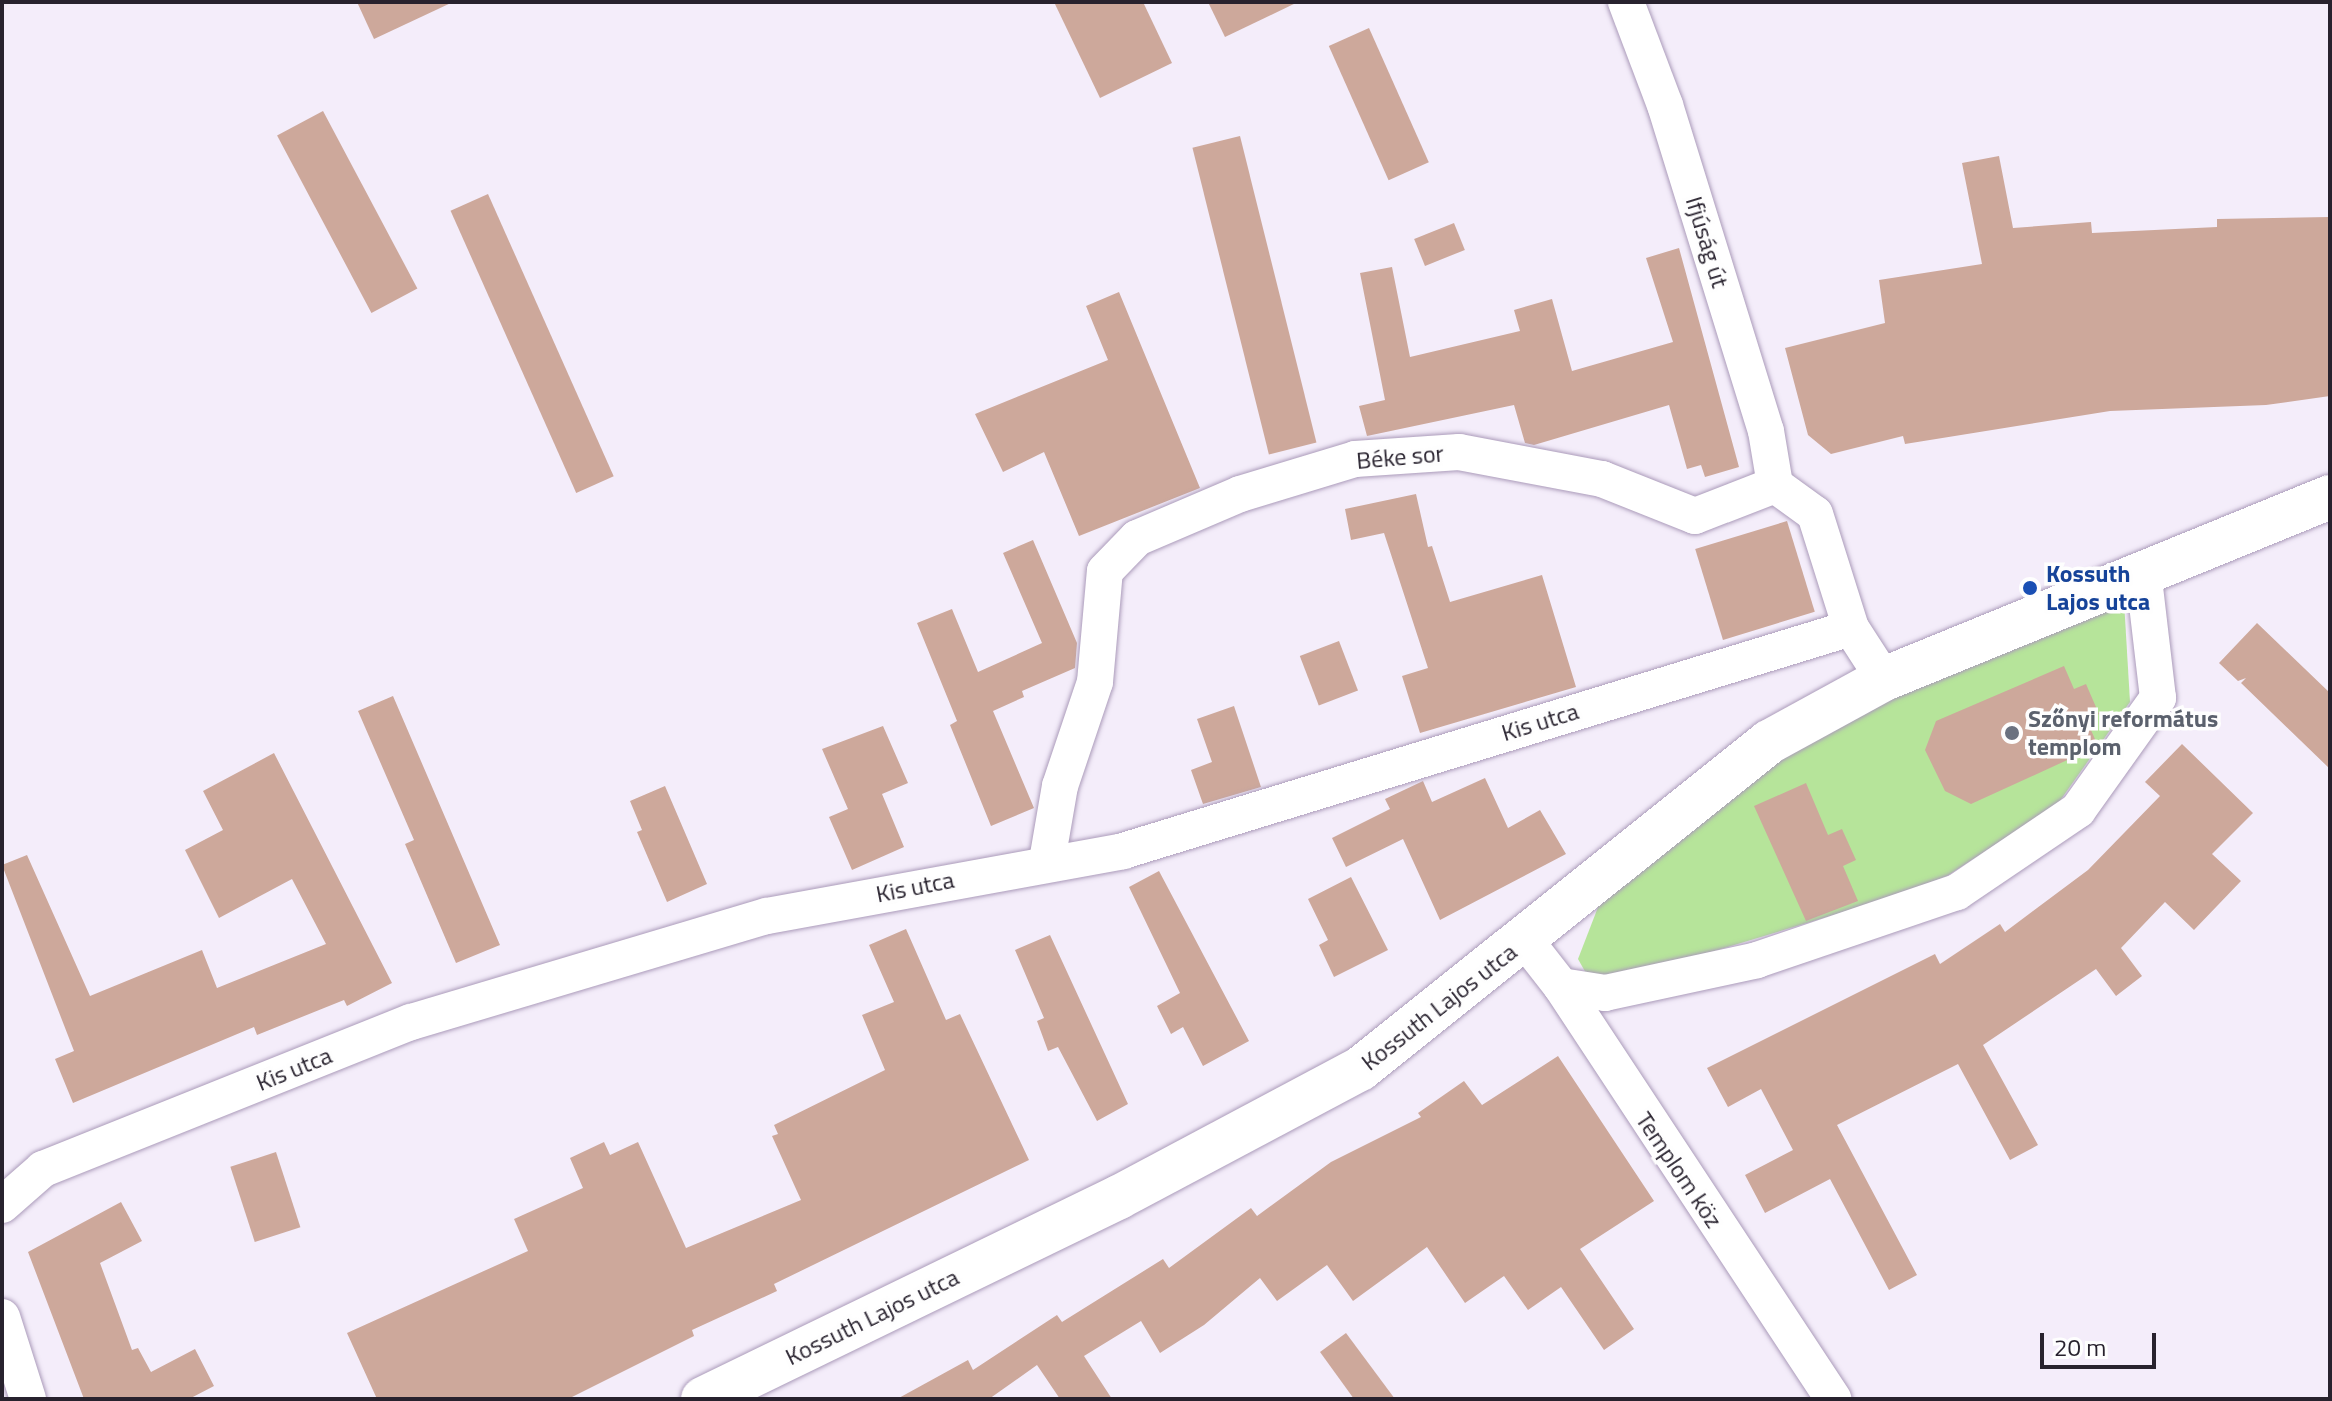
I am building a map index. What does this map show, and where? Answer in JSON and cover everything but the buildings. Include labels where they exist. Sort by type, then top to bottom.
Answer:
[{"type":"street","name":"Ifjúság út","points":[[1626,2],[1665,105],[1766,431],[1775,485]]},
{"type":"street","name":"Béke sor","points":[[1047,861],[1060,786],[1095,682],[1105,571],[1137,538],[1240,494],[1355,459],[1459,452],[1602,479],[1695,516],[1775,485]]},
{"type":"street","points":[[1775,485],[1815,514],[1851,628],[1884,679]]},
{"type":"street","name":"Kossuth Lajos utca","points":[[703,1399],[1119,1197],[1360,1069],[1769,742],[1884,679],[2330,497]]},
{"type":"street","points":[[1561,986],[1605,993],[1757,960],[1957,892],[2078,810],[2158,698],[2143,571]]},
{"type":"street","name":"Kis utca","points":[[2,1205],[43,1169],[411,1022],[767,916],[1047,861],[1123,851],[1851,628]]},
{"type":"street","name":"Templom köz","points":[[1525,940],[1561,986],[1833,1399]]},
{"type":"street","points":[[2,1317],[28,1399]]},
{"type":"green space","points":[[2124,601],[2130,702],[2057,805],[1947,876],[1890,898],[1658,968],[1615,978],[1587,975],[1578,959],[1600,902],[1773,757],[1887,692]]},
{"type":"place","name":"Kossuth Lajos utca","points":[[2030,588]]},
{"type":"place","name":"Szőnyi református templom","points":[[2012,733]]}]
